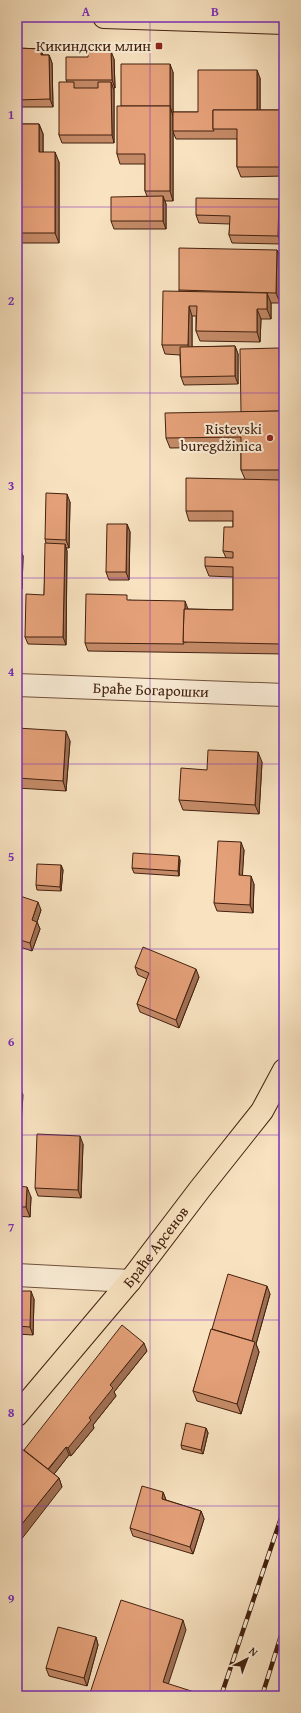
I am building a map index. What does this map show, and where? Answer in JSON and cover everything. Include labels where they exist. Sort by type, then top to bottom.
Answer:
[{"type":"main road","points":[[104,17],[284,23]]},
{"type":"main road","name":"Браће Арсенов","points":[[17,1415],[130,1281],[200,1188],[262,1111],[284,1070]]},
{"type":"street","name":"Браће Богарошки","points":[[17,685],[284,695]]},
{"type":"street","points":[[17,1275],[130,1281]]},
{"type":"building","points":[[17,48],[41,49],[41,55],[49,55],[50,99],[17,100]]},
{"type":"building","points":[[111,51],[112,80],[66,80],[66,57],[88,57],[88,52]]},
{"type":"building","points":[[121,64],[170,64],[170,106],[121,106]]},
{"type":"building","points":[[198,70],[257,70],[257,110],[213,110],[214,131],[173,131],[173,112],[198,112]]},
{"type":"building","points":[[59,82],[74,82],[74,88],[98,88],[98,82],[111,82],[112,135],[59,135]]},
{"type":"building","points":[[117,106],[170,106],[170,191],[145,191],[145,154],[117,154]]},
{"type":"building","points":[[213,110],[281,110],[281,167],[237,167],[237,129],[213,129]]},
{"type":"building","points":[[17,124],[39,124],[39,152],[55,152],[55,233],[18,233]]},
{"type":"building","points":[[163,196],[163,221],[111,221],[111,197]]},
{"type":"building","points":[[196,198],[279,199],[278,236],[229,235],[230,216],[196,215]]},
{"type":"building","points":[[179,248],[277,250],[276,293],[179,290]]},
{"type":"building","points":[[163,291],[267,293],[267,309],[257,309],[257,332],[196,331],[197,306],[189,306],[188,345],[162,345]]},
{"type":"building","points":[[235,346],[235,376],[181,377],[180,347]]},
{"type":"building","points":[[279,348],[280,411],[241,412],[240,349]]},
{"type":"building","points":[[280,411],[281,470],[241,470],[241,437],[166,438],[165,413]]},
{"type":"building","points":[[186,478],[281,480],[280,644],[183,642],[184,609],[233,610],[233,567],[205,566],[205,557],[233,558],[233,552],[223,551],[224,527],[233,527],[233,511],[186,511]]},
{"type":"building","points":[[46,493],[67,494],[66,540],[45,539]]},
{"type":"building","points":[[107,524],[127,524],[126,572],[106,572]]},
{"type":"building","points":[[45,543],[65,544],[63,637],[25,637],[26,594],[44,595]]},
{"type":"building","points":[[17,548],[20,548],[19,581],[17,581]]},
{"type":"building","points":[[17,585],[18,585],[17,635]]},
{"type":"building","points":[[86,594],[127,595],[127,600],[185,601],[184,644],[85,643]]},
{"type":"building","points":[[17,728],[66,731],[63,781],[17,778]]},
{"type":"building","points":[[208,750],[258,752],[255,805],[179,800],[181,768],[207,770]]},
{"type":"building","points":[[218,841],[241,842],[239,875],[251,876],[250,905],[214,903]]},
{"type":"building","points":[[133,853],[179,856],[178,871],[132,868]]},
{"type":"building","points":[[37,864],[61,865],[60,887],[36,885]]},
{"type":"building","points":[[17,895],[38,902],[32,920],[37,922],[30,943],[17,939]]},
{"type":"building","points":[[143,947],[196,969],[176,1020],[137,1004],[149,973],[135,967]]},
{"type":"building","points":[[17,1085],[19,1085],[17,1120]]},
{"type":"building","points":[[37,1134],[80,1136],[78,1190],[35,1188]]},
{"type":"building","points":[[17,1186],[27,1187],[26,1207],[17,1207]]},
{"type":"building","points":[[228,1274],[267,1286],[252,1341],[212,1329]]},
{"type":"building","points":[[17,1291],[31,1291],[30,1327],[17,1326]]},
{"type":"building","points":[[122,1325],[144,1343],[110,1385],[113,1388],[89,1418],[91,1420],[48,1469],[24,1450]]},
{"type":"building","points":[[211,1329],[255,1342],[237,1404],[193,1391]]},
{"type":"building","points":[[186,1423],[206,1428],[201,1450],[181,1445]]},
{"type":"building","points":[[22,1449],[59,1478],[17,1530],[17,1455]]},
{"type":"building","points":[[142,1486],[163,1492],[162,1499],[201,1511],[190,1547],[130,1528]]},
{"type":"building","points":[[121,1600],[183,1620],[163,1682],[207,1696],[89,1696]]},
{"type":"building","points":[[58,1627],[96,1637],[84,1678],[46,1668]]},
{"type":"railway","points":[[221,1696],[284,1509]]},
{"type":"railway","points":[[262,1696],[284,1626]]},
{"type":"place","name":"Кикиндски млин","points":[[159,46]]},
{"type":"place","name":"Ristevski buregdžinica","points":[[270,438]]}]
